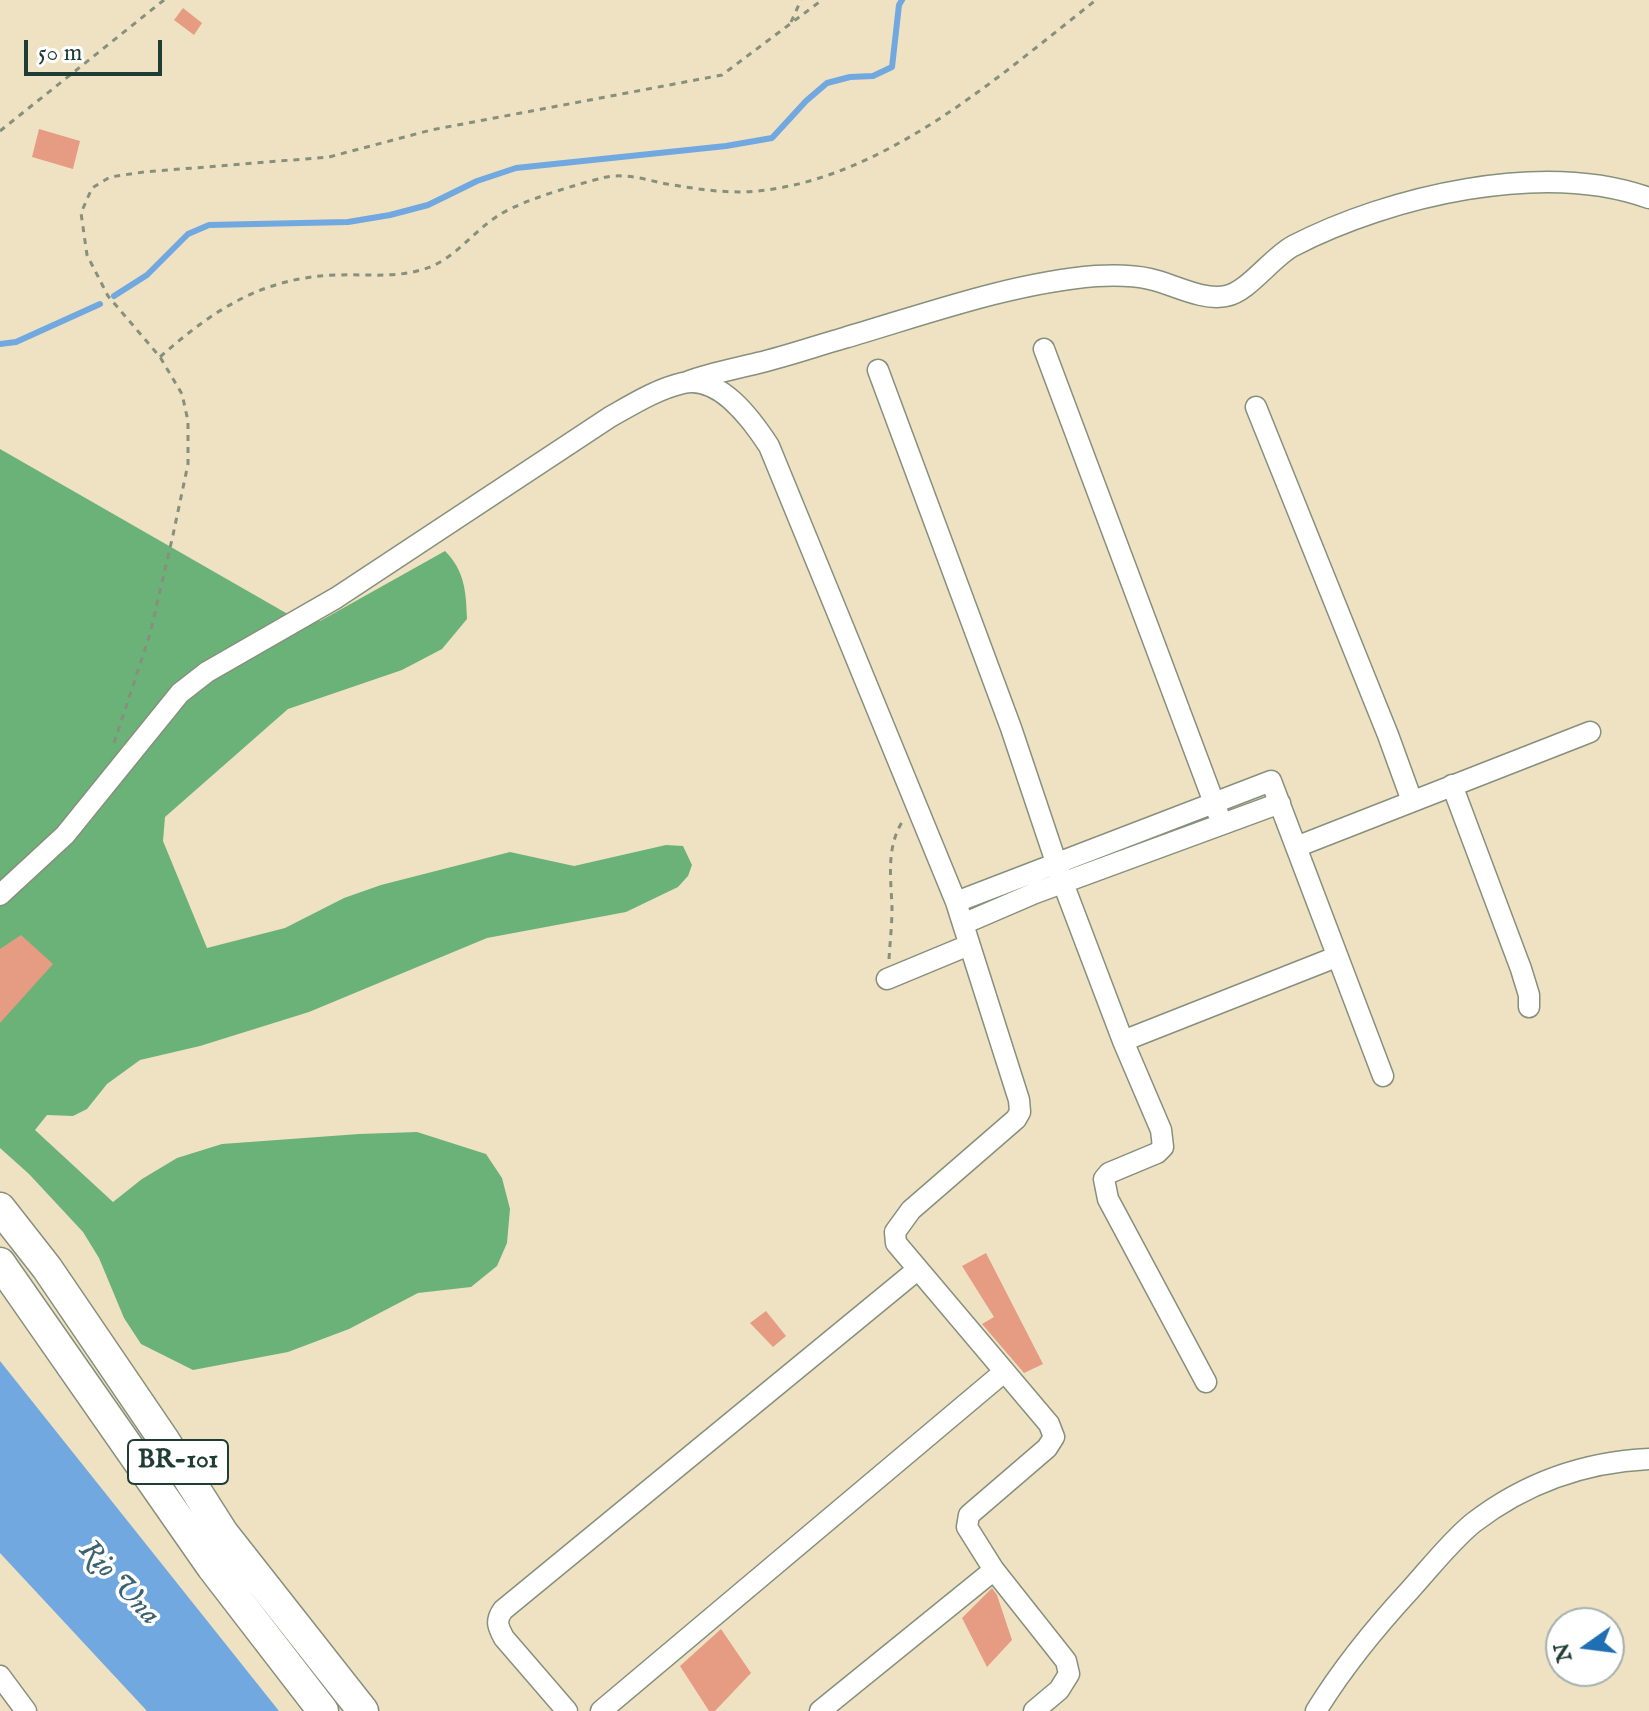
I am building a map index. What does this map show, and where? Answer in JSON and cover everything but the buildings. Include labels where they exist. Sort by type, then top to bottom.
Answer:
[{"type":"highway","name":"BR-101","points":[[0,1208],[55,1280],[223,1533],[363,1711]]},
{"type":"highway","name":"BR-101","points":[[0,1263],[212,1567],[323,1711]]},
{"type":"street","points":[[0,895],[65,835],[180,693],[207,672],[336,598],[645,397],[686,382],[963,304],[1053,282],[1097,276],[1127,276],[1222,297],[1235,294],[1283,252],[1318,233],[1373,213],[1458,190],[1504,184],[1578,184],[1628,190],[1649,198]]},
{"type":"street","points":[[1044,349],[1222,824]]},
{"type":"street","points":[[878,370],[1011,728],[1063,883],[1123,1041],[1161,1130],[1163,1147],[1157,1153],[1109,1173],[1104,1179],[1105,1188],[1206,1382]]},
{"type":"street","points":[[686,382],[722,393],[746,412],[769,446],[956,902],[1019,1100],[1020,1112],[911,1210],[895,1232],[896,1243],[1049,1424],[1054,1437],[1047,1448],[969,1515],[967,1527],[994,1570],[1066,1661],[1069,1674],[1059,1690],[1034,1711]]},
{"type":"street","points":[[1256,407],[1412,801]]},
{"type":"street","points":[[1296,847],[1590,732]]},
{"type":"street","points":[[956,902],[1271,781],[1383,1076]]},
{"type":"street","points":[[1452,785],[1521,969],[1529,995],[1529,1007]]},
{"type":"street","points":[[963,924],[1063,883],[1280,803]]},
{"type":"street","points":[[887,979],[969,945]]},
{"type":"street","points":[[1123,1041],[1336,957]]},
{"type":"street","points":[[567,1711],[504,1638],[498,1626],[498,1617],[503,1610],[917,1270]]},
{"type":"street","points":[[601,1711],[1004,1372]]},
{"type":"street","points":[[1316,1711],[1357,1649],[1471,1525],[1517,1494],[1552,1478],[1599,1463],[1649,1459]]},
{"type":"street","points":[[820,1711],[994,1570]]},
{"type":"street","points":[[0,1676],[26,1711]]},
{"type":"path","points":[[0,131],[164,0]]},
{"type":"path","points":[[791,22],[801,0]]},
{"type":"path","points":[[110,754],[150,634],[188,464],[188,421],[182,394],[160,357],[108,296],[87,255],[81,213],[92,188],[110,177],[329,157],[431,130],[722,75],[822,0]]},
{"type":"path","points":[[160,357],[215,312],[258,290],[333,275],[389,276],[426,269],[452,255],[500,214],[580,184],[624,175],[727,192],[788,187],[832,174],[927,126],[1028,54],[1096,0]]},
{"type":"path","points":[[887,979],[892,911],[892,841],[901,823],[915,807]]},
{"type":"green space","points":[[0,449],[286,613],[320,621],[445,551],[457,566],[465,591],[467,619],[442,649],[402,670],[288,709],[165,817],[163,841],[207,948],[285,928],[344,898],[381,885],[510,852],[574,866],[666,845],[683,846],[692,865],[688,876],[678,887],[626,912],[487,938],[309,1012],[200,1046],[140,1060],[107,1084],[87,1109],[73,1116],[47,1115],[35,1130],[113,1202],[142,1179],[177,1158],[222,1144],[417,1132],[486,1154],[502,1178],[510,1209],[507,1243],[497,1266],[471,1287],[418,1293],[349,1329],[288,1352],[193,1370],[141,1344],[124,1318],[99,1258],[83,1232],[0,1148]]},
{"type":"water","name":"Rio Una","points":[[0,1361],[279,1711],[147,1711],[0,1553]]},
{"type":"waterway","points":[[114,296],[147,275],[188,234],[209,225],[348,222],[428,205],[477,181],[516,168],[726,146],[772,138],[827,83],[850,77],[873,76],[892,67],[902,0]]},
{"type":"waterway","points":[[0,344],[16,342],[100,304]]}]
